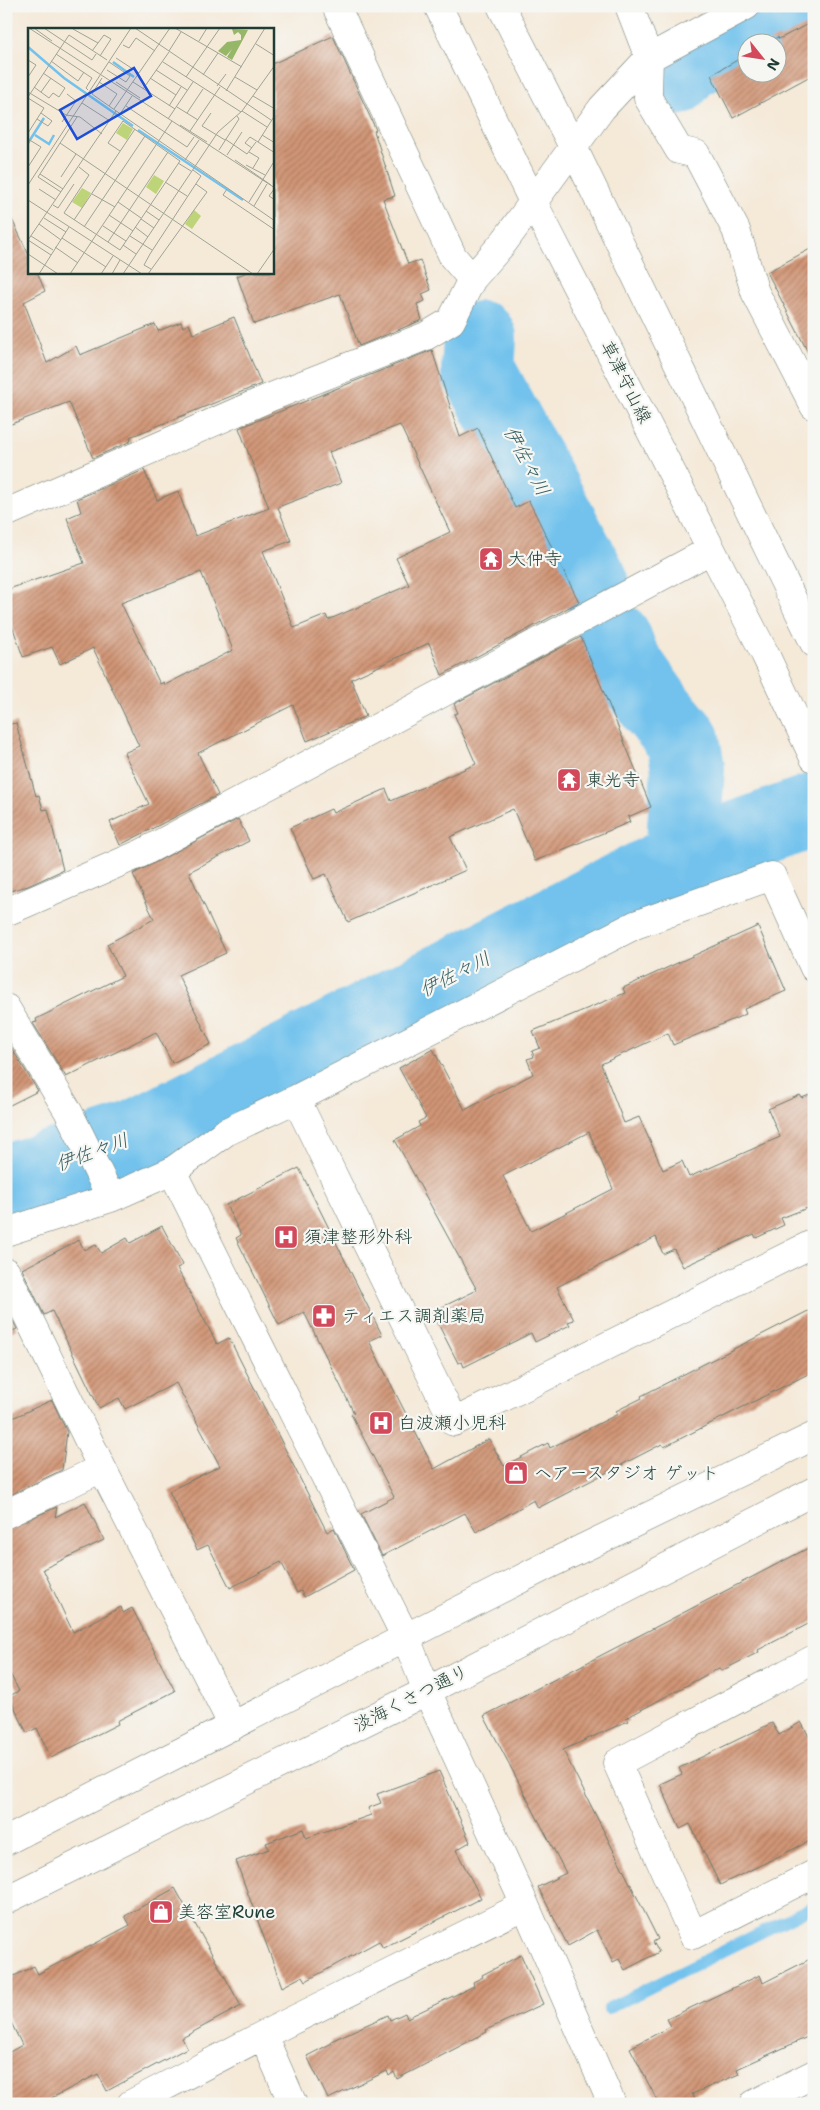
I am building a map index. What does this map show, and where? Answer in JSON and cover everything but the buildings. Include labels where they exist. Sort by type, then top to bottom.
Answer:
[{"type":"street","points":[[336,6],[453,257],[472,279]]},
{"type":"street","name":"草津守山線","points":[[438,6],[533,202],[765,654],[814,758]]},
{"type":"street","points":[[501,6],[573,147],[810,636]]},
{"type":"street","points":[[629,6],[649,58],[648,98],[679,150],[696,154],[715,188],[736,230],[755,292],[814,406]]},
{"type":"street","points":[[6,513],[271,397],[426,336],[451,321],[472,279],[504,242],[602,108],[649,58],[746,6]]},
{"type":"street","points":[[6,912],[142,853],[711,550]]},
{"type":"street","points":[[6,1232],[111,1198],[172,1171],[226,1132],[296,1099],[636,925],[772,876],[814,968]]},
{"type":"street","points":[[6,1008],[68,1111],[111,1198]]},
{"type":"street","points":[[296,1099],[454,1422],[814,1243]]},
{"type":"street","points":[[172,1171],[406,1638],[427,1691],[525,1905],[612,2104]]},
{"type":"street","points":[[6,1272],[102,1468],[233,1726]]},
{"type":"street","points":[[6,1841],[548,1565],[814,1436]]},
{"type":"street","points":[[6,1514],[102,1468]]},
{"type":"street","name":"淡海くさつ通り","points":[[6,1900],[427,1691],[814,1491]]},
{"type":"street","points":[[814,1660],[617,1763],[693,1935],[814,1874]]},
{"type":"street","points":[[131,2104],[262,2035],[525,1905]]},
{"type":"street","points":[[262,2035],[293,2104]]},
{"type":"street","points":[[754,2104],[814,2074]]},
{"type":"waterway","name":"伊佐々川","points":[[675,79],[687,64],[802,6]]},
{"type":"waterway","name":"伊佐々川","points":[[480,338],[478,370],[591,580]]},
{"type":"waterway","name":"伊佐々川","points":[[615,639],[623,660],[658,710],[683,740],[688,768],[682,858]]},
{"type":"waterway","name":"伊佐々川","points":[[6,1182],[128,1141],[682,858],[814,810]]},
{"type":"waterway","points":[[609,2008],[814,1906]]},
{"type":"place","name":"大仲寺","points":[[491,559]]},
{"type":"place","name":"東光寺","points":[[569,780]]},
{"type":"place","name":"須津整形外科","points":[[286,1237]]},
{"type":"place","name":"ティエス調剤薬局","points":[[324,1316]]},
{"type":"place","name":"白波瀬小児科","points":[[381,1423]]},
{"type":"place","name":"ヘアースタジオ ゲット","points":[[516,1473]]},
{"type":"place","name":"美容室Rune","points":[[161,1912]]}]
